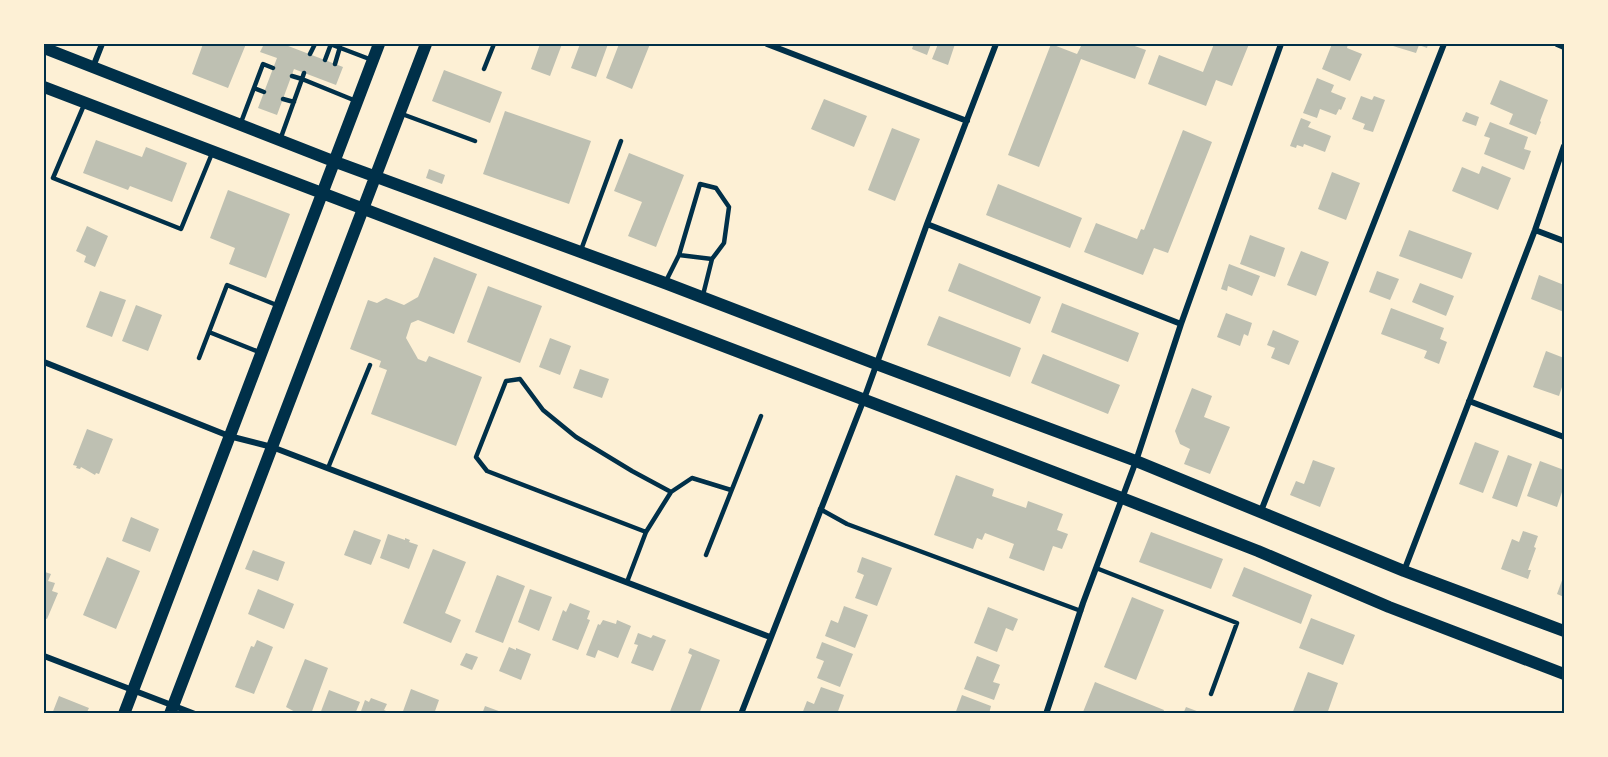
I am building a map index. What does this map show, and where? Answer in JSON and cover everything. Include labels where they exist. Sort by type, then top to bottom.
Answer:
[{"type":"main road","points":[[124,714],[379,44]]},
{"type":"main road","points":[[172,709],[426,44]]},
{"type":"main road","points":[[44,48],[333,161],[665,283],[1136,461],[1404,571],[1564,632]]},
{"type":"main road","points":[[44,87],[1122,498],[1258,551],[1389,607],[1564,674]]},
{"type":"street","points":[[93,67],[102,44]]},
{"type":"street","points":[[767,44],[967,121]]},
{"type":"street","points":[[741,714],[864,399],[927,224],[996,44]]},
{"type":"street","points":[[1046,714],[1281,44]]},
{"type":"street","points":[[1262,511],[1444,44]]},
{"type":"street","points":[[1557,44],[1564,47]]},
{"type":"street","points":[[1404,571],[1535,230],[1564,146]]},
{"type":"street","points":[[927,224],[1181,324]]},
{"type":"street","points":[[1535,230],[1564,241]]},
{"type":"street","points":[[44,362],[229,436],[272,447],[770,637]]},
{"type":"street","points":[[1469,401],[1564,437]]},
{"type":"street","points":[[44,656],[133,689],[172,709],[195,714]]},
{"type":"lane","points":[[310,54],[315,44]]},
{"type":"lane","points":[[325,60],[330,44],[372,60]]},
{"type":"lane","points":[[484,69],[494,44]]},
{"type":"lane","points":[[335,64],[340,47]]},
{"type":"lane","points":[[240,124],[263,64],[273,68]]},
{"type":"lane","points":[[280,140],[304,73]]},
{"type":"lane","points":[[292,76],[356,101]]},
{"type":"lane","points":[[315,85],[318,78]]},
{"type":"lane","points":[[324,88],[327,81]]},
{"type":"lane","points":[[254,88],[264,92]]},
{"type":"lane","points":[[283,99],[294,102]]},
{"type":"lane","points":[[85,102],[53,178],[181,230],[213,151]]},
{"type":"lane","points":[[399,113],[474,141]]},
{"type":"lane","points":[[580,253],[621,141]]},
{"type":"lane","points":[[665,283],[679,255],[700,184],[716,188],[729,207],[724,243],[712,260],[703,298]]},
{"type":"lane","points":[[679,255],[712,260]]},
{"type":"lane","points":[[199,358],[227,285],[279,306]]},
{"type":"lane","points":[[209,332],[261,353]]},
{"type":"lane","points":[[328,468],[370,365]]},
{"type":"lane","points":[[646,532],[487,471],[476,457],[506,381],[520,379],[543,410],[576,437],[672,492]]},
{"type":"lane","points":[[706,555],[761,416]]},
{"type":"lane","points":[[627,582],[646,532],[672,492],[692,478],[731,490]]},
{"type":"lane","points":[[820,509],[847,524],[1081,611]]},
{"type":"lane","points":[[1096,568],[1237,623],[1211,694]]},
{"type":"building","points":[[203,44],[246,44],[228,88],[192,74]]},
{"type":"building","points":[[264,44],[283,44],[343,67],[336,85],[294,69],[277,115],[258,108],[277,58],[260,52]]},
{"type":"building","points":[[540,44],[562,44],[550,76],[531,69]]},
{"type":"building","points":[[580,44],[608,44],[596,77],[571,68]]},
{"type":"building","points":[[619,44],[650,44],[632,89],[606,78]]},
{"type":"building","points":[[908,44],[931,44],[927,55],[912,49],[913,46]]},
{"type":"building","points":[[938,44],[955,44],[948,65],[932,59]]},
{"type":"building","points":[[1051,44],[1077,54],[1082,44],[1129,44],[1146,50],[1135,79],[1081,59],[1039,167],[1008,155]]},
{"type":"building","points":[[1214,44],[1249,44],[1232,86],[1216,80],[1206,106],[1148,84],[1159,55],[1203,72]]},
{"type":"building","points":[[1332,44],[1348,44],[1347,48],[1362,54],[1350,81],[1322,69]]},
{"type":"building","points":[[1394,44],[1428,44],[1427,48],[1419,45],[1416,53],[1393,46]]},
{"type":"building","points":[[444,70],[502,92],[490,123],[432,101]]},
{"type":"building","points":[[1317,78],[1334,85],[1331,92],[1346,98],[1336,115],[1320,109],[1317,118],[1303,113]]},
{"type":"building","points":[[1500,80],[1548,100],[1536,135],[1509,124],[1513,114],[1490,104]]},
{"type":"building","points":[[1361,96],[1372,100],[1374,96],[1385,100],[1373,132],[1363,129],[1365,124],[1352,119]]},
{"type":"building","points":[[824,99],[867,116],[854,147],[811,129]]},
{"type":"building","points":[[505,111],[591,141],[569,204],[483,174]]},
{"type":"building","points":[[1466,112],[1479,117],[1476,126],[1462,121]]},
{"type":"building","points":[[1301,118],[1311,122],[1308,127],[1331,136],[1325,152],[1304,144],[1303,147],[1297,145],[1296,148],[1290,146]]},
{"type":"building","points":[[1490,122],[1528,137],[1524,149],[1531,151],[1524,170],[1484,154],[1490,138],[1484,136]]},
{"type":"building","points":[[892,128],[920,139],[895,201],[868,190]]},
{"type":"building","points":[[1183,130],[1212,142],[1168,253],[1154,248],[1143,275],[1084,252],[1096,223],[1137,239],[1141,229],[1144,230]]},
{"type":"building","points":[[96,140],[142,157],[146,147],[187,163],[172,202],[130,186],[128,190],[83,173]]},
{"type":"building","points":[[629,153],[684,175],[656,247],[628,236],[642,202],[614,191]]},
{"type":"building","points":[[1482,166],[1511,178],[1498,210],[1452,191],[1462,167],[1479,174]]},
{"type":"building","points":[[429,169],[445,175],[442,184],[426,178]]},
{"type":"building","points":[[1332,172],[1360,183],[1346,220],[1318,209]]},
{"type":"building","points":[[998,184],[1082,218],[1070,248],[986,215]]},
{"type":"building","points":[[228,190],[290,214],[266,278],[229,264],[235,248],[210,238]]},
{"type":"building","points":[[87,226],[108,236],[95,267],[84,262],[86,256],[76,251]]},
{"type":"building","points":[[1409,230],[1472,253],[1462,279],[1399,256]]},
{"type":"building","points":[[1250,235],[1285,248],[1275,277],[1240,264]]},
{"type":"building","points":[[1301,251],[1329,262],[1316,296],[1287,285]]},
{"type":"building","points":[[434,257],[477,274],[454,334],[418,320],[411,323],[406,338],[418,359],[426,362],[429,356],[482,377],[456,446],[371,414],[387,370],[379,367],[381,361],[350,349],[368,300],[377,303],[386,298],[404,305],[418,297]]},
{"type":"building","points":[[959,263],[1041,297],[1030,324],[948,291]]},
{"type":"building","points":[[1229,264],[1260,276],[1252,296],[1228,286],[1227,291],[1221,289]]},
{"type":"building","points":[[1377,271],[1399,279],[1390,300],[1369,292]]},
{"type":"building","points":[[1539,275],[1564,285],[1564,312],[1531,299]]},
{"type":"building","points":[[1420,283],[1454,296],[1446,316],[1412,302]]},
{"type":"building","points":[[488,286],[542,306],[520,363],[467,342]]},
{"type":"building","points":[[100,291],[126,300],[112,337],[86,327]]},
{"type":"building","points":[[1062,303],[1139,333],[1128,362],[1051,332]]},
{"type":"building","points":[[136,305],[162,315],[148,351],[122,341]]},
{"type":"building","points":[[1391,308],[1444,328],[1440,339],[1447,342],[1439,364],[1424,358],[1427,351],[1381,334]]},
{"type":"building","points":[[1226,313],[1252,323],[1248,336],[1244,334],[1240,346],[1217,337]]},
{"type":"building","points":[[939,316],[1021,348],[1010,377],[927,345]]},
{"type":"building","points":[[1273,330],[1299,341],[1289,365],[1271,358],[1275,348],[1267,345]]},
{"type":"building","points":[[550,338],[571,346],[560,375],[539,367]]},
{"type":"building","points":[[1546,351],[1564,358],[1564,381],[1559,396],[1533,387]]},
{"type":"building","points":[[1043,354],[1120,385],[1108,414],[1031,383]]},
{"type":"building","points":[[580,369],[609,379],[602,398],[573,388]]},
{"type":"building","points":[[1192,388],[1212,396],[1204,417],[1230,427],[1210,474],[1184,464],[1190,449],[1180,444],[1175,431]]},
{"type":"building","points":[[87,429],[113,439],[99,474],[95,475],[73,465]]},
{"type":"building","points":[[1475,442],[1499,451],[1483,493],[1459,484]]},
{"type":"building","points":[[1508,455],[1532,464],[1517,507],[1492,498]]},
{"type":"building","points":[[1313,460],[1335,468],[1320,507],[1290,495],[1296,481],[1304,484]]},
{"type":"building","points":[[1540,461],[1564,470],[1564,486],[1557,507],[1527,496]]},
{"type":"building","points":[[956,475],[994,489],[992,496],[1026,508],[1028,501],[1063,514],[1057,530],[1068,534],[1062,549],[1053,546],[1044,571],[1009,558],[1014,544],[985,533],[982,540],[977,538],[973,549],[934,535]]},
{"type":"building","points":[[131,517],[159,529],[150,552],[122,541]]},
{"type":"building","points":[[354,530],[381,540],[371,565],[344,555]]},
{"type":"building","points":[[1523,531],[1538,536],[1528,570],[1531,570],[1528,579],[1501,569],[1512,539],[1519,542]]},
{"type":"building","points":[[1151,532],[1223,559],[1211,589],[1139,562]]},
{"type":"building","points":[[388,534],[405,540],[405,538],[418,545],[409,569],[380,558]]},
{"type":"building","points":[[433,549],[466,562],[445,613],[461,620],[451,643],[403,623]]},
{"type":"building","points":[[253,550],[285,562],[278,581],[245,569]]},
{"type":"building","points":[[107,557],[140,571],[116,629],[83,615]]},
{"type":"building","points":[[862,557],[892,568],[877,606],[855,598],[864,575],[857,572]]},
{"type":"building","points":[[1244,567],[1312,595],[1301,624],[1232,596]]},
{"type":"building","points":[[45,572],[51,574],[48,581],[55,583],[52,591],[58,593],[47,619],[44,618]]},
{"type":"building","points":[[497,575],[525,586],[503,643],[475,632]]},
{"type":"building","points":[[1564,575],[1564,597],[1557,594]]},
{"type":"building","points":[[258,589],[294,604],[284,629],[248,614]]},
{"type":"building","points":[[530,589],[552,597],[539,631],[518,622]]},
{"type":"building","points":[[1132,597],[1164,610],[1136,680],[1104,667]]},
{"type":"building","points":[[570,603],[590,611],[587,619],[590,620],[578,650],[552,640],[563,610],[566,612]]},
{"type":"building","points":[[844,606],[868,615],[855,648],[825,636],[831,620],[838,623]]},
{"type":"building","points":[[988,607],[1018,619],[1013,631],[1006,628],[997,652],[974,643]]},
{"type":"building","points":[[1311,618],[1355,635],[1343,665],[1299,648]]},
{"type":"building","points":[[603,620],[616,624],[617,620],[631,626],[618,658],[598,650],[595,658],[586,655],[598,624],[600,625]]},
{"type":"building","points":[[638,633],[666,640],[653,671],[631,663],[638,645],[634,644]]},
{"type":"building","points":[[257,640],[273,647],[254,694],[235,687],[251,646],[254,647]]},
{"type":"building","points":[[822,642],[853,654],[840,687],[817,678],[824,661],[816,658]]},
{"type":"building","points":[[509,647],[531,654],[521,680],[499,671]]},
{"type":"building","points":[[690,648],[720,660],[699,714],[669,714],[692,655],[688,653]]},
{"type":"building","points":[[466,653],[478,657],[472,670],[460,665]]},
{"type":"building","points":[[977,656],[1000,665],[993,682],[1000,684],[994,700],[964,689]]},
{"type":"building","points":[[305,659],[328,668],[311,714],[298,711],[297,713],[286,707]]},
{"type":"building","points":[[1308,672],[1338,683],[1327,714],[1292,714]]},
{"type":"building","points":[[1095,682],[1164,710],[1163,714],[1087,714],[1083,712]]},
{"type":"building","points":[[821,687],[844,695],[837,714],[802,714],[807,701],[814,704]]},
{"type":"building","points":[[411,689],[439,700],[434,714],[402,714]]},
{"type":"building","points":[[329,690],[360,702],[355,714],[320,714]]},
{"type":"building","points":[[962,695],[991,706],[989,714],[955,714]]},
{"type":"building","points":[[59,696],[89,708],[86,714],[52,714]]},
{"type":"building","points":[[371,698],[387,704],[385,714],[360,714],[365,700],[369,702]]},
{"type":"building","points":[[485,706],[504,713],[504,714],[482,714]]},
{"type":"building","points":[[1186,707],[1202,713],[1202,714],[1183,714]]}]
